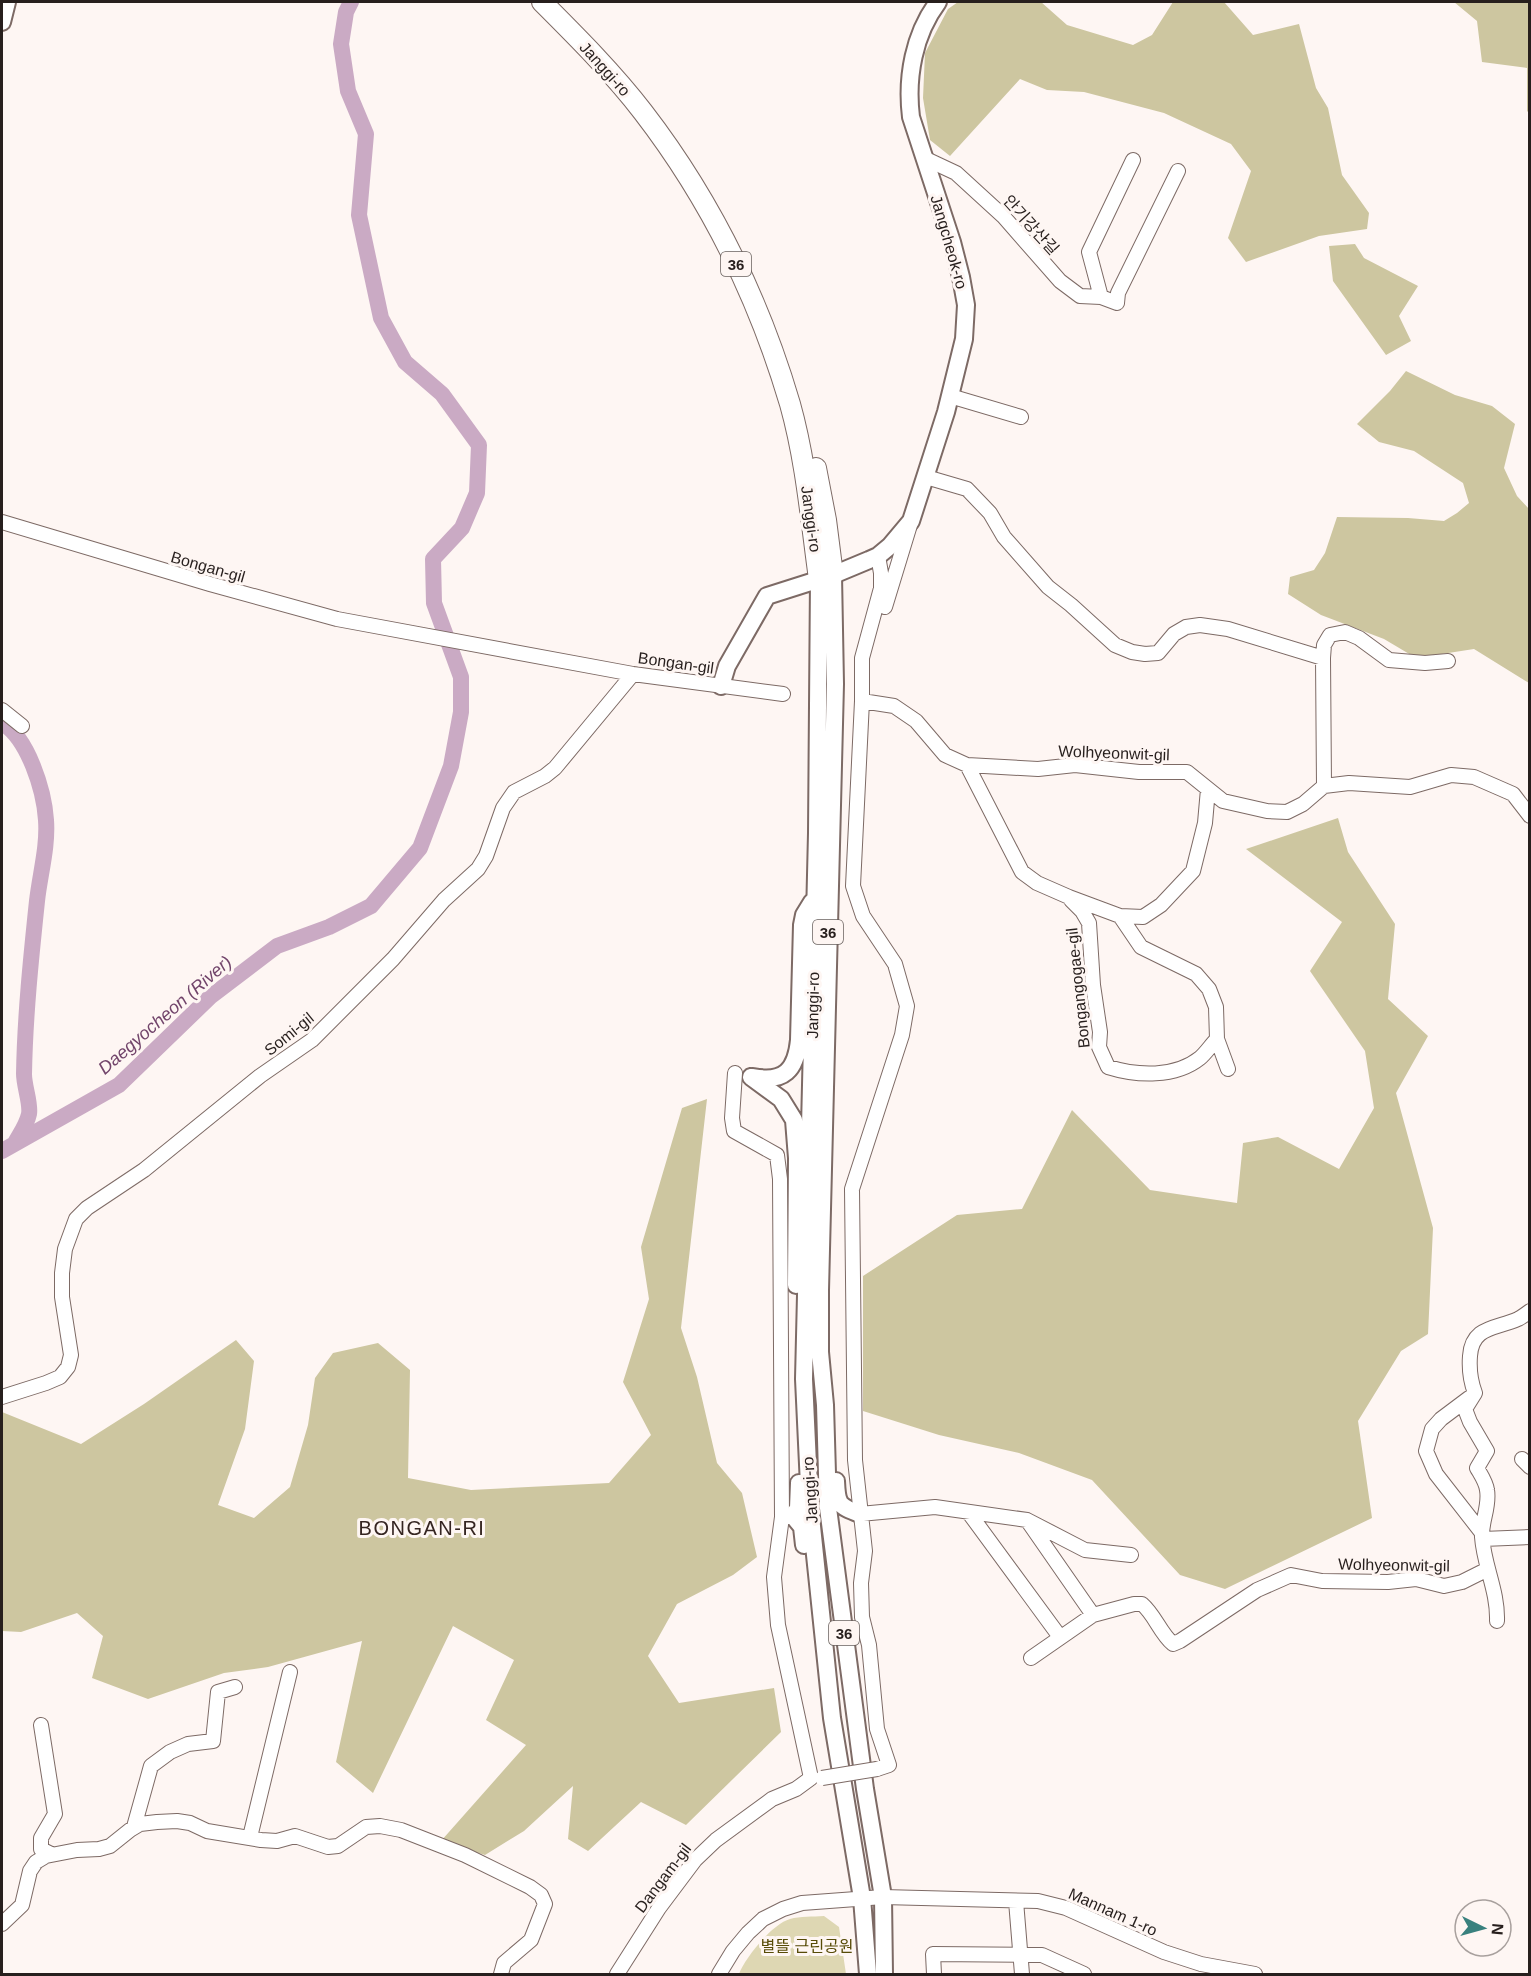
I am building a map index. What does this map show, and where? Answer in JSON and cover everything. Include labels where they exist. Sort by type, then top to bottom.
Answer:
[{"type":"highway","name":"Janggi-ro","points":[[542,2],[590,51],[642,112],[710,211],[742,275],[770,344],[790,404],[826,577]]},
{"type":"highway","name":"Janggi-ro","points":[[560,2],[600,43],[653,104],[689,153],[721,205],[754,270],[782,340],[801,401],[826,520],[826,577]]},
{"type":"main road","points":[[2,22],[8,2]]},
{"type":"main road","name":"Jangcheok-ro","points":[[911,521],[950,396],[964,339],[966,305],[952,242],[911,117],[910,89],[918,38],[925,19],[938,2]]},
{"type":"main road","points":[[721,686],[727,666],[767,596],[826,577],[878,556],[911,521]]},
{"type":"main road","name":"Janggi-ro","points":[[826,577],[815,896],[804,1378],[810,1507],[832,1718],[862,1898],[868,1974]]},
{"type":"main road","name":"Janggi-ro","points":[[826,577],[835,684],[820,1352],[825,1405],[828,1508],[837,1586],[882,1897],[884,1974]]},
{"type":"main road","points":[[806,1316],[796,1288],[797,1158],[794,1120],[781,1100],[752,1077],[771,1080],[779,1077],[785,1073],[795,1058],[799,1040],[802,925],[804,915],[815,896]]},
{"type":"main road","points":[[804,1378],[796,1404],[800,1493],[798,1508],[787,1517],[802,1527],[822,1700],[832,1718]]},
{"type":"main road","points":[[825,1405],[835,1416],[837,1499],[842,1508],[860,1514]]},
{"type":"main road","points":[[837,1586],[844,1567],[840,1525],[845,1519],[860,1514]]},
{"type":"street","name":"안기강산길","points":[[924,158],[956,173],[1003,216],[1060,281],[1080,296],[1101,297],[1117,303],[1118,293],[1178,171]]},
{"type":"street","points":[[1101,297],[1089,252],[1133,160]]},
{"type":"street","points":[[950,396],[1021,417]]},
{"type":"street","points":[[926,477],[967,489],[990,513],[1004,537],[1048,587],[1071,604],[1114,645],[1132,652],[1158,653],[1174,634],[1186,627],[1200,625],[1228,629],[1323,658]]},
{"type":"street","points":[[862,658],[885,606],[911,521]]},
{"type":"street","name":"Bongan-gil","points":[[2,522],[337,619],[633,674],[783,694]]},
{"type":"street","points":[[735,1073],[732,1118],[734,1131],[777,1155],[780,1179],[787,1517],[774,1577],[778,1625],[817,1778],[877,1769],[889,1766],[877,1729],[869,1645],[862,1617],[861,1583],[865,1551],[855,1460],[852,1189],[902,1035],[907,1006],[895,964],[863,916],[853,886],[862,658],[881,588],[878,556]]},
{"type":"street","points":[[1448,661],[1425,663],[1389,660],[1359,638],[1345,632],[1330,635],[1324,645],[1323,658],[1324,786],[1349,783],[1410,787],[1451,775],[1474,777],[1514,794],[1530,816]]},
{"type":"street","name":"Somi-gil","points":[[2,1397],[60,1377],[68,1367],[71,1355],[62,1297],[62,1273],[65,1249],[76,1219],[87,1208],[144,1170],[234,1096],[312,1040],[393,959],[444,900],[478,869],[486,856],[508,800],[514,792],[555,768],[633,674]]},
{"type":"street","name":"Wolhyeonwit-gil","points":[[862,701],[894,706],[916,721],[945,754],[967,765],[1038,769],[1075,765],[1139,772],[1188,772],[1223,801],[1267,811],[1287,812],[1303,804],[1324,786]]},
{"type":"street","points":[[2,710],[22,726]]},
{"type":"street","name":"Bongangogae-gil","points":[[967,765],[1022,872],[1037,883],[1068,897],[1120,916]]},
{"type":"street","points":[[1120,916],[1143,917],[1161,905],[1193,871],[1205,823],[1208,789]]},
{"type":"street","name":"Bongangogae-gil","points":[[1068,897],[1089,922],[1099,1047],[1108,1067],[1139,1073],[1173,1072],[1200,1058],[1216,1039]]},
{"type":"street","points":[[1120,916],[1140,947],[1196,974],[1209,989],[1215,1007],[1216,1039],[1228,1069]]},
{"type":"street","points":[[1475,1393],[1470,1380],[1469,1367],[1471,1347],[1476,1336],[1518,1319],[1530,1311]]},
{"type":"street","points":[[1475,1393],[1465,1409],[1487,1451],[1477,1468],[1487,1490],[1486,1518],[1482,1536],[1498,1604],[1497,1621]]},
{"type":"street","points":[[1475,1393],[1441,1419],[1432,1429],[1426,1451],[1436,1474],[1482,1536]]},
{"type":"street","points":[[860,1514],[935,1507],[1027,1520],[1084,1550],[1131,1555]]},
{"type":"street","points":[[969,1513],[1060,1637]]},
{"type":"street","points":[[1027,1520],[1093,1615],[1030,1658]]},
{"type":"street","points":[[1482,1536],[1530,1537]]},
{"type":"street","name":"Wolhyeonwit-gil","points":[[1093,1615],[1142,1604],[1173,1644],[1257,1590],[1291,1575],[1322,1581],[1416,1580],[1444,1586],[1462,1582],[1488,1569]]},
{"type":"street","points":[[250,1837],[290,1672]]},
{"type":"street","points":[[134,1827],[151,1766],[170,1752],[188,1744],[213,1741],[218,1692],[236,1688]]},
{"type":"street","points":[[41,1725],[55,1814],[41,1838],[41,1849],[51,1854]]},
{"type":"street","name":"Dangam-gil","points":[[617,1974],[659,1908],[695,1860],[716,1840],[772,1799],[817,1778]]},
{"type":"street","points":[[2,1924],[22,1905],[27,1881],[36,1862],[51,1854],[110,1846],[134,1827],[177,1821],[190,1823],[207,1831],[250,1837],[278,1840],[295,1836],[328,1847],[338,1846],[366,1827],[380,1826],[401,1830],[439,1844],[530,1887],[541,1895],[545,1904],[531,1940],[504,1963],[501,1974]]},
{"type":"street","name":"Mannam 1-ro","points":[[719,1974],[733,1951],[763,1919],[783,1909],[802,1903],[882,1897],[1038,1900],[1066,1908],[1200,1969],[1255,1974]]},
{"type":"street","points":[[1016,1901],[1022,1974]]},
{"type":"street","points":[[934,1974],[933,1954],[1021,1954],[1051,1958],[1084,1974]]},
{"type":"green space","name":"별뜰 근린공원","points":[[824,1916],[839,1927],[846,1974],[739,1974],[760,1942],[775,1927],[798,1917]]},
{"type":"shaded area","points":[[958,2],[1041,2],[1067,25],[1133,45],[1152,35],[1173,2],[1224,2],[1253,35],[1299,24],[1316,88],[1328,108],[1342,175],[1369,213],[1367,229],[1319,236],[1246,262],[1228,238],[1251,171],[1231,144],[1164,113],[1084,92],[1047,90],[1020,79],[950,156],[930,140],[923,98],[925,53],[948,9]]},
{"type":"shaded area","points":[[1454,2],[1529,2],[1529,113],[1527,111],[1527,68],[1482,62],[1477,21]]},
{"type":"shaded area","points":[[1355,244],[1364,258],[1418,286],[1399,316],[1411,341],[1386,355],[1333,281],[1329,246]]},
{"type":"shaded area","points":[[1406,371],[1455,395],[1492,406],[1515,424],[1504,468],[1517,496],[1529,509],[1529,683],[1474,649],[1416,658],[1384,639],[1321,615],[1288,594],[1290,577],[1314,570],[1325,553],[1337,517],[1444,521],[1469,503],[1463,483],[1414,451],[1379,442],[1357,424],[1390,391]]},
{"type":"shaded area","points":[[1338,818],[1348,852],[1395,924],[1388,999],[1428,1036],[1396,1093],[1433,1228],[1428,1334],[1401,1351],[1358,1421],[1372,1518],[1225,1589],[1180,1575],[1092,1480],[1019,1453],[939,1435],[863,1411],[863,1276],[957,1215],[1022,1209],[1072,1110],[1150,1190],[1237,1203],[1243,1143],[1278,1137],[1339,1169],[1374,1108],[1365,1051],[1310,971],[1342,922],[1246,849]]},
{"type":"shaded area","points":[[707,1099],[681,1328],[697,1377],[717,1463],[742,1493],[757,1557],[733,1575],[677,1604],[648,1656],[679,1703],[774,1688],[781,1732],[686,1825],[641,1802],[588,1851],[568,1839],[573,1786],[524,1831],[485,1855],[441,1841],[526,1745],[486,1720],[514,1660],[453,1626],[373,1793],[336,1762],[362,1641],[268,1667],[224,1673],[148,1699],[92,1678],[103,1636],[77,1613],[21,1632],[2,1631],[2,1412],[81,1444],[144,1404],[236,1340],[254,1361],[245,1429],[218,1505],[254,1518],[290,1487],[308,1425],[315,1378],[333,1353],[378,1343],[410,1370],[408,1478],[471,1490],[609,1483],[651,1435],[623,1382],[649,1299],[641,1247],[682,1108]]},
{"type":"waterway","name":"Daegyocheon (River)","points":[[2,1151],[119,1085],[210,997],[277,946],[329,927],[371,906],[420,848],[451,766],[461,712],[461,677],[434,603],[433,559],[462,528],[477,493],[479,445],[442,394],[405,362],[381,318],[359,215],[366,134],[348,91],[341,44],[346,12],[351,2]]},
{"type":"waterway","points":[[2,723],[20,740],[27,752],[42,794],[46,820],[46,840],[37,901],[26,1031],[24,1074],[29,1114],[15,1143]]},
{"type":"district","name":"BONGAN-RI","points":[[422,1528]]}]
